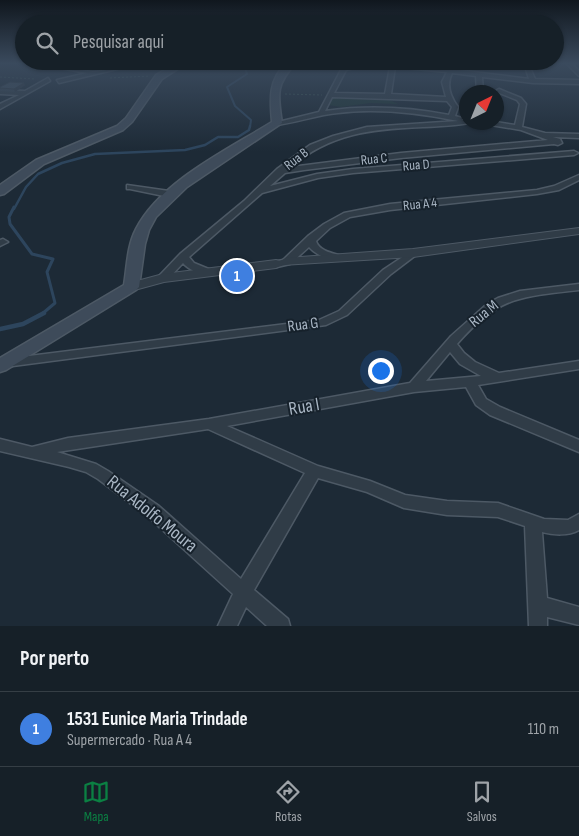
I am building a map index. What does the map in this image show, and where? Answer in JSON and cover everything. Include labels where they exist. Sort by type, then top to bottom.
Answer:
[{"type":"main road","points":[[0,191],[40,162],[120,128],[129,120],[148,92]]},
{"type":"main road","points":[[2,365],[131,287],[142,230],[153,213],[169,194],[277,124],[274,100],[276,94]]},
{"type":"street","points":[[16,92],[26,93]]},
{"type":"street","points":[[321,113],[331,92]]},
{"type":"street","points":[[447,92],[449,99],[455,107],[452,117]]},
{"type":"street","points":[[0,107],[26,93]]},
{"type":"street","points":[[504,93],[517,98],[523,104],[518,128]]},
{"type":"street","points":[[329,95],[449,99]]},
{"type":"street","points":[[277,124],[321,113],[372,108],[459,119]]},
{"type":"street","name":"Rua B","points":[[163,278],[183,256],[260,191],[280,171],[323,141],[345,134],[384,128],[459,122]]},
{"type":"street","points":[[504,126],[545,134],[579,136]]},
{"type":"street","points":[[545,134],[576,154]]},
{"type":"street","name":"Rua C","points":[[280,171],[349,161],[557,142]]},
{"type":"street","name":"Rua D","points":[[260,191],[317,176],[353,171],[576,154]]},
{"type":"street","name":"Rua A 4","points":[[281,263],[311,238],[340,218],[356,212],[537,192],[556,188],[579,178]]},
{"type":"street","points":[[130,188],[169,194]]},
{"type":"street","name":"Rua G","points":[[2,365],[322,323],[343,314],[387,272],[413,253],[579,231]]},
{"type":"street","points":[[311,238],[312,246],[318,251],[338,258]]},
{"type":"street","points":[[131,287],[163,278],[281,263],[413,253]]},
{"type":"street","points":[[183,256],[190,265],[207,272]]},
{"type":"street","name":"Rua M","points":[[414,387],[451,344],[482,314],[504,299],[528,293],[579,287]]},
{"type":"street","points":[[451,344],[456,355],[465,362],[497,378]]},
{"type":"street","name":"Rua I","points":[[29,453],[68,444],[209,424],[414,387],[470,382],[579,365]]},
{"type":"street","points":[[470,382],[480,402],[495,411],[579,446]]},
{"type":"street","points":[[209,424],[314,471],[370,487],[404,501],[447,508],[498,510],[533,524],[556,527],[570,527],[579,521]]},
{"type":"street","name":"Rua Adolfo Moura","points":[[0,445],[70,461],[91,468],[103,475],[153,511],[281,626]]},
{"type":"street","points":[[227,626],[244,591],[314,471]]},
{"type":"street","points":[[533,524],[538,626]]},
{"type":"street","points":[[538,605],[579,616]]},
{"type":"path","points":[[276,94],[329,95]]},
{"type":"green space","points":[[333,96],[385,98],[398,104],[370,103],[341,107],[328,105]]},
{"type":"waterway","points":[[229,92],[235,106],[251,120],[250,127]]},
{"type":"waterway","points":[[14,209],[26,187],[38,174],[62,163],[95,154],[185,150],[205,145],[218,137],[238,137],[249,130],[250,126]]},
{"type":"waterway","points":[[14,207],[9,217],[10,224],[32,254],[53,259],[47,272],[55,303],[42,314]]},
{"type":"waterway","points":[[0,329],[23,324],[44,313]]},
{"type":"place","name":"1531 Eunice Maria Trindade","points":[[237,276]]}]
